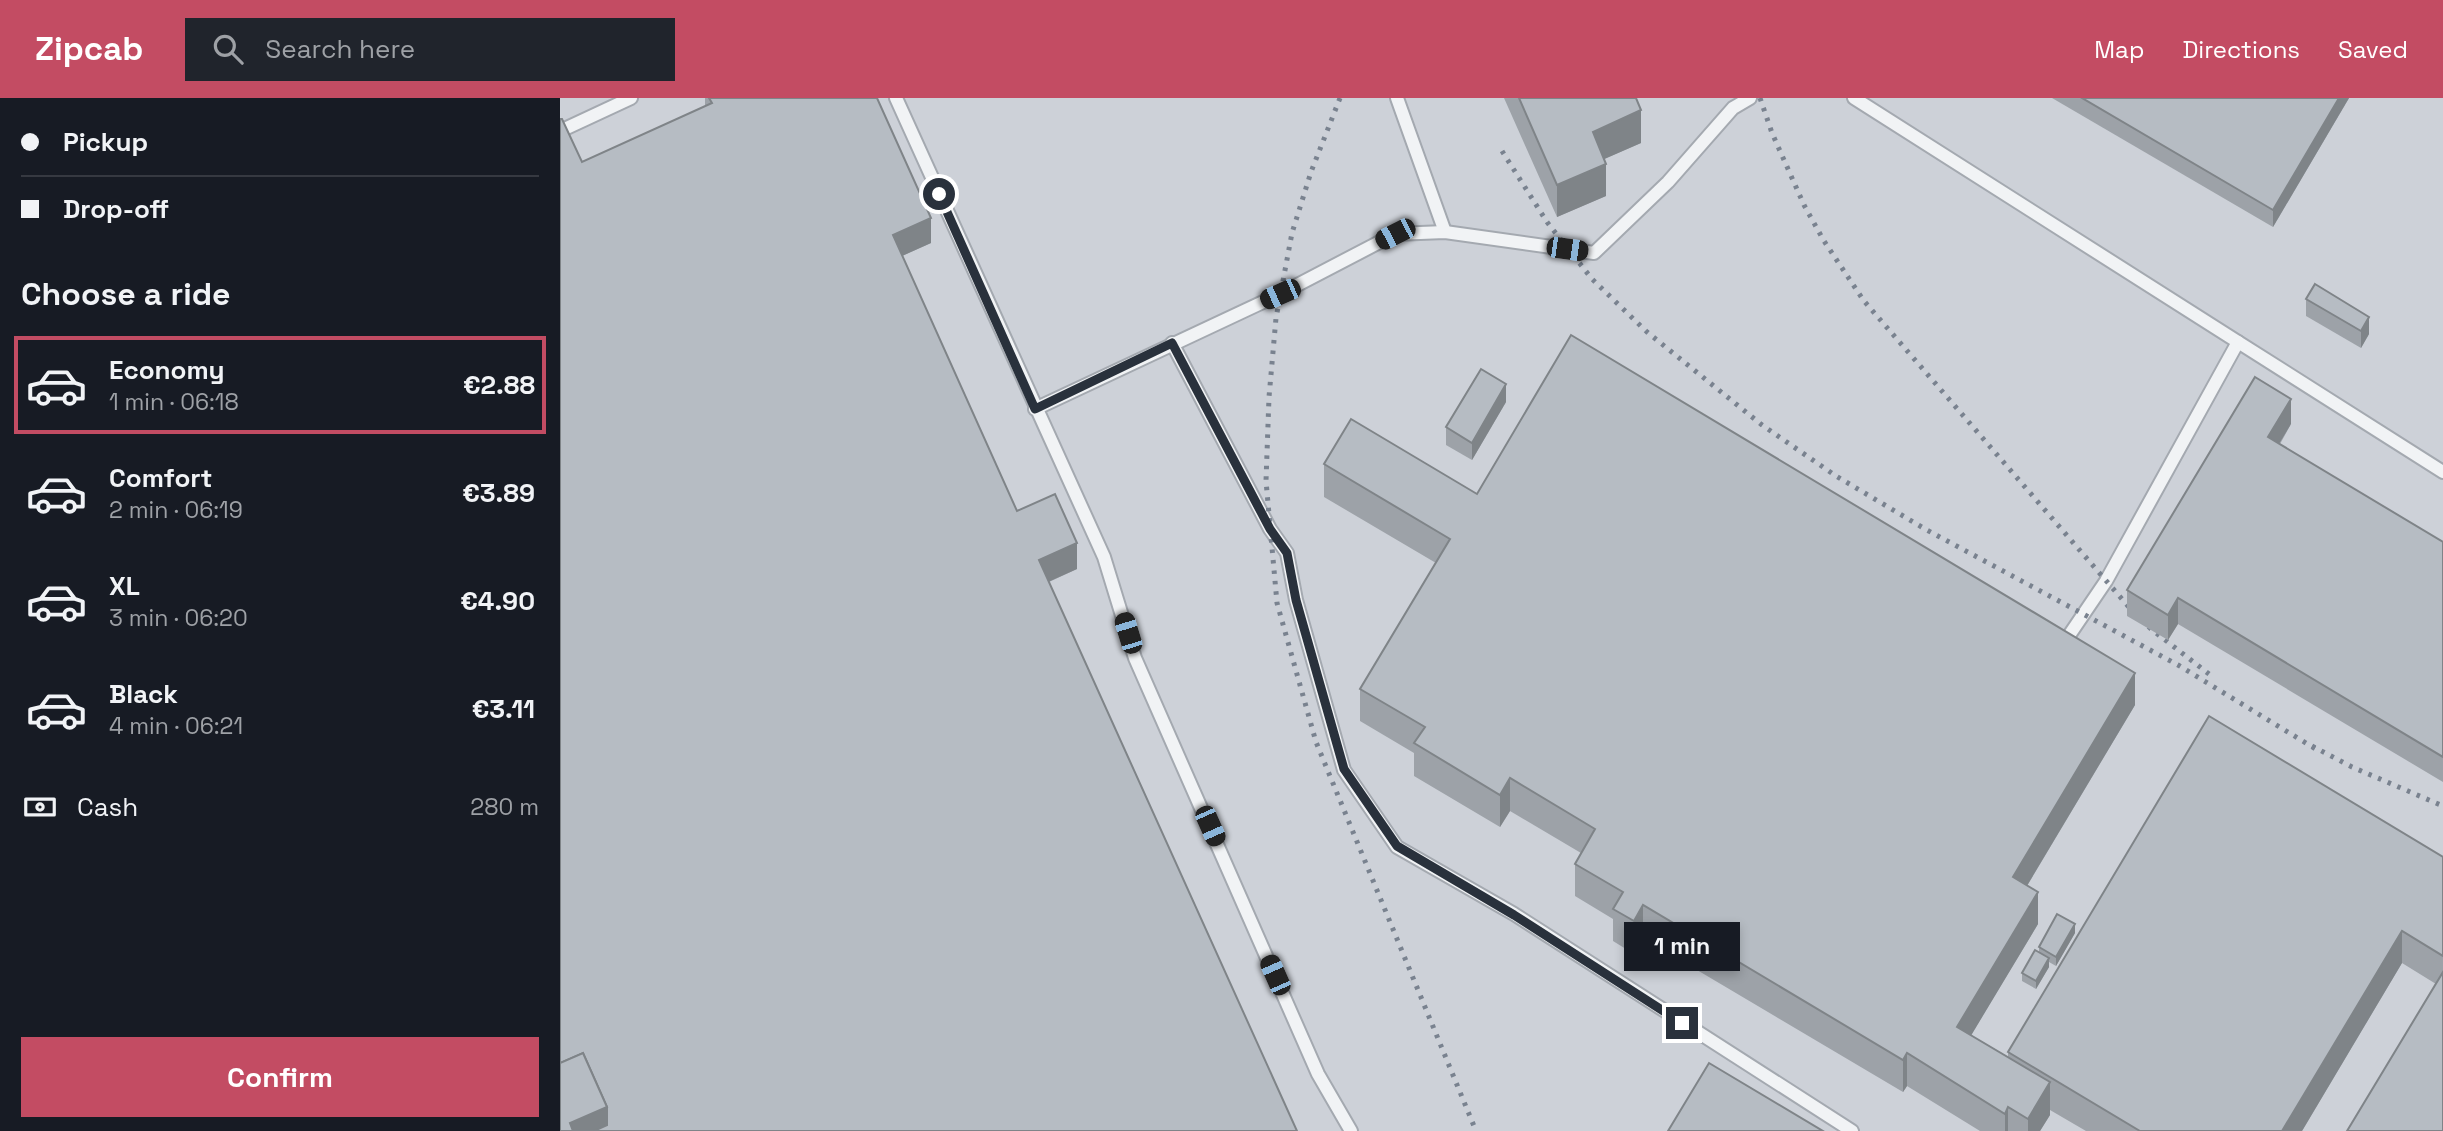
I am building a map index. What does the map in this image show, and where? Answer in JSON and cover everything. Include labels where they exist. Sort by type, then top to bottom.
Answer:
[{"type":"lane","points":[[560,131],[631,98]]},
{"type":"lane","points":[[896,98],[1104,557],[1135,658],[1318,1074],[1351,1131]]},
{"type":"lane","points":[[1396,98],[1445,232]]},
{"type":"lane","points":[[1035,409],[1280,294],[1395,234],[1445,232],[1594,253],[1668,182],[1733,108],[1750,98]]},
{"type":"lane","points":[[1854,98],[2443,472]]},
{"type":"lane","points":[[2068,637],[2106,581],[2238,342]]},
{"type":"lane","points":[[1172,343],[1270,529],[1287,553],[1296,600],[1344,769],[1397,846],[1514,915],[1852,1131]]},
{"type":"shaded area","points":[[560,98],[2443,98],[2443,1131],[560,1131]]},
{"type":"building","points":[[709,98],[877,98],[931,218],[893,235],[1017,511],[1055,494],[1077,543],[1039,560],[1297,1131],[594,1131],[607,1125],[607,1107],[583,1053],[560,1063],[560,119],[582,162],[712,103]]},
{"type":"building","points":[[1519,98],[1636,98],[1641,110],[1593,132],[1606,164],[1557,185]]},
{"type":"building","points":[[2082,98],[2339,98],[2273,210]]},
{"type":"building","points":[[2315,284],[2369,317],[2361,331],[2306,299]]},
{"type":"building","points":[[1571,335],[2135,673],[2013,877],[2038,892],[1957,1027],[2050,1082],[2028,1119],[2008,1107],[2005,1114],[1907,1053],[1903,1060],[1643,905],[1634,921],[1613,909],[1623,892],[1575,864],[1595,829],[1510,778],[1500,795],[1414,743],[1425,727],[1360,689],[1450,539],[1324,464],[1351,419],[1477,494]]},
{"type":"building","points":[[1481,369],[1506,384],[1472,443],[1446,427]]},
{"type":"building","points":[[2255,377],[2291,399],[2268,437],[2443,542],[2443,757],[2178,598],[2168,615],[2127,590]]},
{"type":"building","points":[[2209,716],[2443,857],[2443,956],[2402,931],[2282,1131],[2140,1131],[2008,1052]]},
{"type":"building","points":[[2057,914],[2075,924],[2056,957],[2039,947]]},
{"type":"building","points":[[2035,950],[2049,958],[2036,981],[2022,973]]},
{"type":"building","points":[[2443,972],[2443,1131],[2347,1131]]},
{"type":"building","points":[[583,1053],[607,1107],[570,1123],[573,1131],[560,1131],[560,1063]]},
{"type":"building","points":[[1709,1063],[1823,1131],[1668,1131]]},
{"type":"railway","points":[[1340,98],[1311,172],[1292,233],[1276,318],[1269,397],[1266,481],[1277,603],[1316,742],[1476,1131]]},
{"type":"railway","points":[[1760,98],[1772,133],[1804,205],[1824,241],[1864,301],[2128,606],[2151,629],[2209,674]]},
{"type":"railway","points":[[1502,151],[1547,222],[1592,279],[1647,332],[1762,425],[1836,476],[1925,529],[2178,665],[2319,751]]},
{"type":"railway","points":[[2312,746],[2352,767],[2443,806]]},
{"type":"route","points":[[939,194],[1035,409],[1172,343],[1270,529],[1287,553],[1296,600],[1344,769],[1397,846],[1514,915],[1682,1023]]}]
